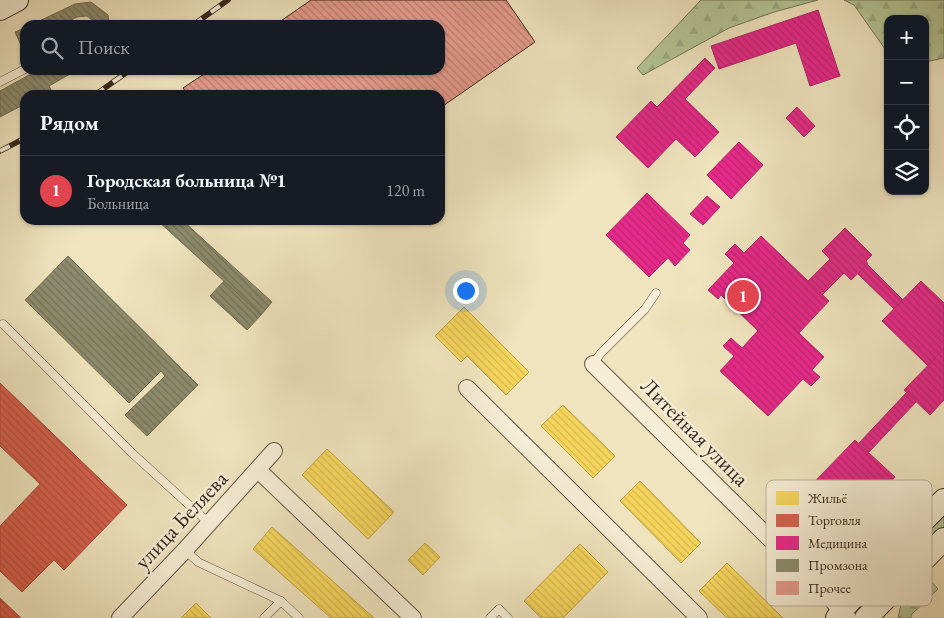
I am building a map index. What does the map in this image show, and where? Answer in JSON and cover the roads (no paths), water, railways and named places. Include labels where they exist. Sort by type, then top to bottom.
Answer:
[{"type":"street","points":[[0,9],[17,0]]},
{"type":"street","name":"Литейная улица","points":[[594,364],[766,537]]},
{"type":"street","points":[[467,388],[699,618]]},
{"type":"street","name":"улица Беляева","points":[[120,618],[209,524],[274,450]]},
{"type":"street","points":[[258,470],[412,618]]},
{"type":"street","points":[[932,512],[944,500]]},
{"type":"street","points":[[932,551],[944,539]]},
{"type":"street","name":"Литейная улица","points":[[834,606],[843,615]]},
{"type":"street","points":[[866,618],[878,606]]},
{"type":"lane","points":[[0,82],[20,72]]},
{"type":"lane","points":[[594,364],[601,353],[645,309],[656,293]]},
{"type":"lane","points":[[3,324],[132,453],[209,524]]},
{"type":"lane","points":[[185,550],[198,562],[281,601],[299,618]]},
{"type":"lane","points":[[264,618],[281,601]]},
{"type":"lane","points":[[490,618],[499,609],[508,618]]},
{"type":"railway","points":[[200,20],[228,0]]},
{"type":"railway","points":[[102,90],[123,75]]},
{"type":"railway","points":[[0,151],[20,141]]},
{"type":"place","name":"Городская больница №1","points":[[743,296]]}]
